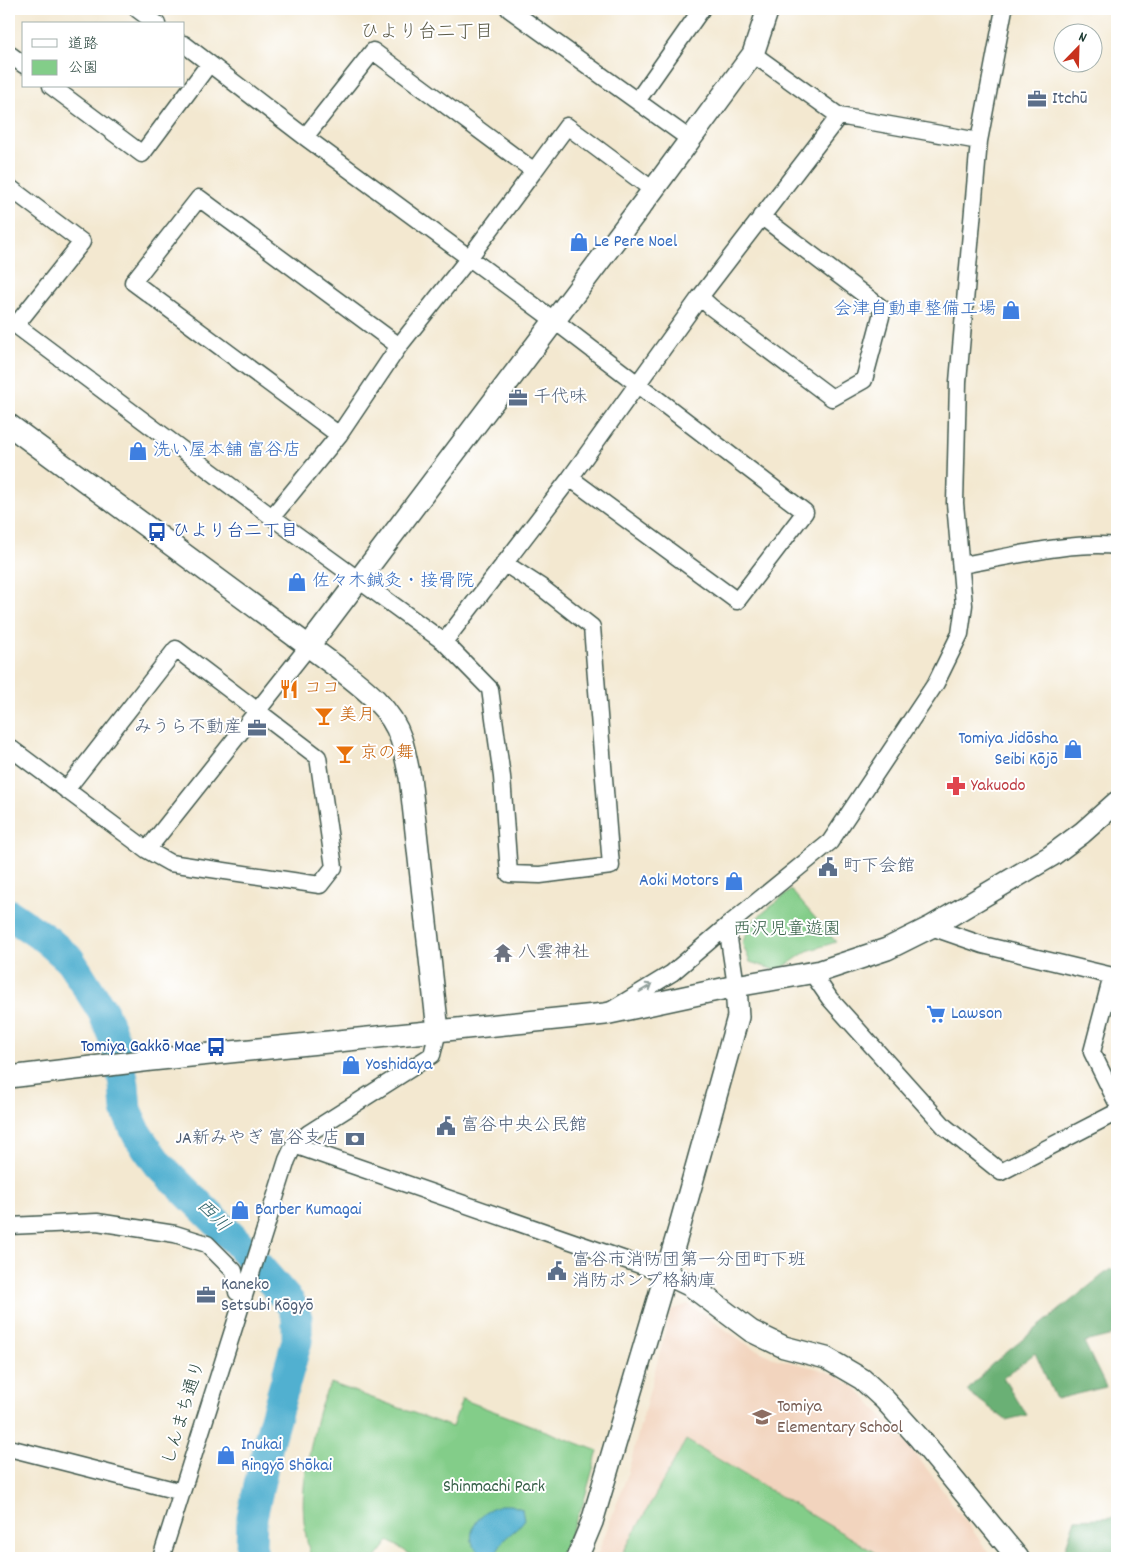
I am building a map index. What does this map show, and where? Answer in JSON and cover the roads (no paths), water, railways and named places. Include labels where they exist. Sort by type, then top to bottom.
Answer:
[{"type":"street","points":[[137,9],[154,22]]},
{"type":"street","points":[[509,9],[690,140]]},
{"type":"street","points":[[636,101],[701,10],[699,9]]},
{"type":"street","points":[[147,850],[359,581],[690,140],[753,54],[768,9]]},
{"type":"street","points":[[605,1014],[672,973],[726,926],[830,842],[936,683],[960,634],[964,605],[962,565],[955,503],[958,382],[979,141],[1004,9]]},
{"type":"street","points":[[185,45],[305,137],[555,321],[805,512],[737,601],[570,478]]},
{"type":"street","points":[[305,137],[373,51],[534,170]]},
{"type":"street","points":[[9,54],[22,64]]},
{"type":"street","points":[[753,54],[839,116],[979,141]]},
{"type":"street","points":[[54,88],[142,154],[210,64]]},
{"type":"street","points":[[444,642],[570,478],[700,297],[839,116]]},
{"type":"street","points":[[272,518],[338,435],[399,346],[469,258],[567,126],[653,190]]},
{"type":"street","points":[[9,187],[82,242],[13,323],[272,518],[444,642],[490,689],[502,778],[509,874],[540,874],[611,866],[592,627],[541,587],[504,562]]},
{"type":"street","points":[[338,435],[133,282],[199,198],[399,346]]},
{"type":"street","points":[[700,297],[710,307],[832,398],[864,380],[883,309],[761,216]]},
{"type":"street","points":[[9,425],[359,684],[392,720],[401,738],[410,777],[438,1031],[432,1056],[309,1132],[294,1145],[666,1274],[691,1286],[751,1331],[784,1347],[826,1358],[862,1379],[885,1400],[920,1439],[1018,1558]]},
{"type":"street","points":[[962,565],[1053,549],[1104,544],[1117,546]]},
{"type":"street","points":[[9,747],[66,790],[147,850],[170,863],[320,886],[334,867],[318,757],[176,649],[66,790]]},
{"type":"street","points":[[9,1077],[151,1060],[605,1014],[736,986],[812,973],[887,949],[931,927],[1051,856],[1082,833],[1117,802]]},
{"type":"street","points":[[577,1558],[592,1522],[666,1274],[738,1017],[736,986],[726,926]]},
{"type":"street","points":[[931,927],[983,945],[1115,976],[1092,1052],[1117,1103]]},
{"type":"street","points":[[812,973],[830,999],[945,1127],[1001,1172],[1117,1112]]},
{"type":"street","name":"しんまち通り","points":[[161,1558],[287,1160],[294,1145]]},
{"type":"street","points":[[9,1226],[97,1222],[175,1234],[207,1244],[234,1271],[237,1292],[246,1288]]},
{"type":"street","points":[[9,1448],[182,1492]]},
{"type":"water","points":[[501,1505],[511,1505],[522,1509],[524,1520],[501,1544],[496,1558],[487,1558],[487,1555],[478,1550],[473,1544],[471,1536],[473,1528],[484,1513]]},
{"type":"waterway","name":"西川","points":[[9,914],[47,940],[70,960],[103,1012],[117,1046],[124,1085],[126,1110],[138,1136],[159,1165],[237,1242],[291,1304],[297,1318],[297,1341],[270,1436],[252,1517],[251,1546],[254,1558]]},
{"type":"place","name":"Itchū","points":[[1037,99]]},
{"type":"place","name":"Le Pere Noel","points":[[579,242]]},
{"type":"place","name":"会津自動車整備工場","points":[[1011,310]]},
{"type":"place","name":"千代味","points":[[518,398]]},
{"type":"place","name":"洗い屋本舗 富谷店","points":[[138,451]]},
{"type":"place","name":"ひより台二丁目","points":[[157,532]]},
{"type":"place","name":"佐々木鍼灸・接骨院","points":[[297,582]]},
{"type":"place","name":"ココ","points":[[289,689]]},
{"type":"place","name":"美月","points":[[324,716]]},
{"type":"place","name":"みうら不動産","points":[[257,728]]},
{"type":"place","name":"Tomiya Jidōsha Seibi Kōjō","points":[[1073,749]]},
{"type":"place","name":"京の舞","points":[[345,754]]},
{"type":"place","name":"Yakuodo","points":[[956,786]]},
{"type":"place","name":"町下会館","points":[[828,867]]},
{"type":"place","name":"Aoki Motors","points":[[734,881]]},
{"type":"place","name":"八雲神社","points":[[503,953]]},
{"type":"place","name":"Lawson","points":[[936,1014]]},
{"type":"place","name":"Tomiya Gakkō Mae","points":[[216,1047]]},
{"type":"place","name":"Yoshidaya","points":[[351,1065]]},
{"type":"place","name":"富谷中央公民館","points":[[446,1126]]},
{"type":"place","name":"JA新みやぎ 富谷支店","points":[[355,1139]]},
{"type":"place","name":"Barber Kumagai","points":[[240,1210]]},
{"type":"place","name":"富谷市消防団第一分団町下班 消防ポンプ格納庫","points":[[557,1271]]},
{"type":"place","name":"Kaneko Setsubi Kōgyō","points":[[206,1295]]},
{"type":"place","name":"Tomiya Elementary School","points":[[762,1417]]},
{"type":"place","name":"Inukai Ringyō Shōkai","points":[[226,1455]]},
{"type":"district","name":"ひより台二丁目","points":[[427,33]]},
{"type":"park label","name":"西沢児童遊園","points":[[787,930]]},
{"type":"park label","name":"Shinmachi Park","points":[[494,1487]]}]
